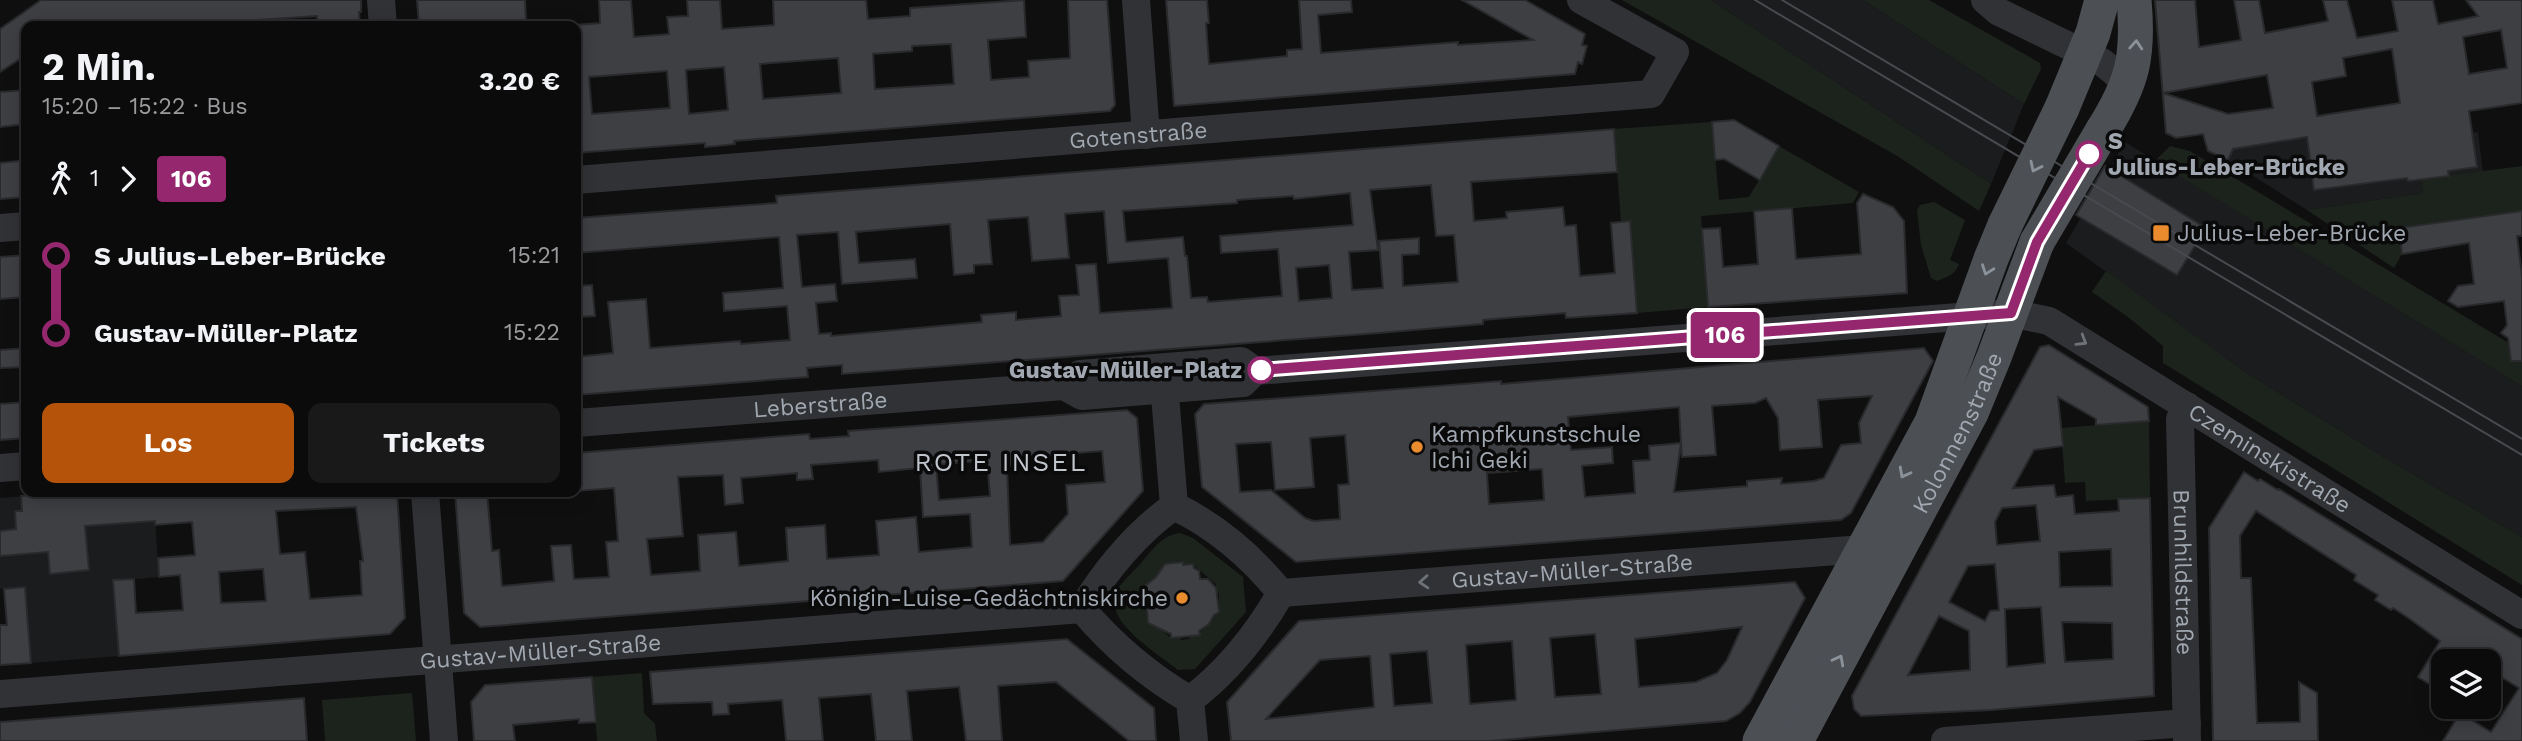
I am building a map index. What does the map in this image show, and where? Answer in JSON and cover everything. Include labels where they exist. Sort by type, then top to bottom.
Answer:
[{"type":"main road","name":"Kolonnenstraße","points":[[1760,741],[1932,422],[2005,225],[2062,108],[2085,54],[2102,0]]},
{"type":"main road","name":"Kolonnenstraße","points":[[1802,739],[1971,413],[2037,242],[2126,90],[2137,48],[2134,0]]},
{"type":"street","points":[[381,0],[383,21]]},
{"type":"street","points":[[1136,0],[1146,135]]},
{"type":"street","name":"Gotenstraße","points":[[581,180],[1651,94],[1675,52],[1581,0]]},
{"type":"street","points":[[1985,0],[1999,12],[2102,62],[2120,78],[2126,90]]},
{"type":"street","points":[[0,228],[21,226]]},
{"type":"street","name":"Leberstraße","points":[[581,423],[1064,386],[1080,374],[1163,378],[1241,361],[1255,371],[2011,313]]},
{"type":"street","name":"Czeminskistraße","points":[[2011,313],[2049,321],[2522,615]]},
{"type":"street","points":[[1163,378],[1174,506]]},
{"type":"street","name":"Brunhildstraße","points":[[2187,406],[2180,419],[2187,732]]},
{"type":"street","points":[[0,468],[21,466]]},
{"type":"street","points":[[425,497],[444,741]]},
{"type":"street","points":[[1174,506],[1203,520],[1259,565],[1281,593],[1264,623],[1208,687],[1190,700]]},
{"type":"street","points":[[1174,506],[1147,526],[1102,577],[1082,609],[1106,638],[1166,686],[1190,700]]},
{"type":"street","name":"Gustav-Müller-Straße","points":[[1281,593],[1863,549]]},
{"type":"street","name":"Gustav-Müller-Straße","points":[[0,694],[1082,609]]},
{"type":"street","points":[[1190,700],[1194,741]]},
{"type":"street","points":[[1945,741],[2187,732]]},
{"type":"shaded area","points":[[1622,0],[1711,0],[1991,184],[1979,211],[1899,157]]},
{"type":"shaded area","points":[[1711,0],[1863,0],[2024,104],[1991,184]]},
{"type":"shaded area","points":[[1863,0],[1929,0],[2040,63],[2041,69],[2024,104]]},
{"type":"shaded area","points":[[2439,116],[2444,136],[2478,132],[2483,172],[2421,179],[2423,193],[2307,210],[2228,160],[2233,149]]},
{"type":"shaded area","points":[[1712,122],[1719,200],[1749,197],[1779,146],[1859,192],[1853,203],[1701,216],[1708,307],[1637,313],[1630,222],[1621,222],[1614,129]]},
{"type":"shaded area","points":[[2125,142],[2522,386],[2522,537],[2385,458],[2245,372],[2066,243]]},
{"type":"shaded area","points":[[2170,146],[2190,151],[2522,351],[2522,386],[2155,161]]},
{"type":"shaded area","points":[[2522,166],[2522,211],[2399,228],[2402,254],[2394,268],[2307,210],[2423,193],[2421,179]]},
{"type":"shaded area","points":[[1934,202],[1965,220],[1950,260],[1959,264],[1950,275],[1937,281],[1931,278],[1921,245],[1917,210],[1920,205]]},
{"type":"shaded area","points":[[2106,271],[2245,372],[2385,458],[2522,537],[2522,585],[2163,363],[2163,346],[2092,292]]},
{"type":"shaded area","points":[[2149,421],[2150,498],[2086,501],[2085,482],[2065,483],[2061,428]]},
{"type":"shaded area","points":[[153,497],[159,577],[114,581],[119,656],[31,663],[24,587],[0,589],[0,498]]},
{"type":"shaded area","points":[[1180,533],[1193,538],[1243,577],[1246,612],[1195,669],[1178,670],[1146,646],[1124,624],[1114,601],[1117,590],[1158,543]],"holes":[[[1182,562],[1183,565],[1192,564],[1216,584],[1215,593],[1219,593],[1219,602],[1216,603],[1218,611],[1198,635],[1181,640],[1180,637],[1171,638],[1147,617],[1145,591],[1174,566],[1174,563]]]},
{"type":"shaded area","points":[[642,673],[644,713],[655,724],[657,741],[597,741],[592,677]]},
{"type":"shaded area","points":[[412,693],[416,741],[325,741],[322,700]]},
{"type":"building","points":[[41,0],[361,0],[360,21],[318,21],[317,16],[243,21],[21,21],[21,58],[0,72],[0,29]]},
{"type":"building","points":[[417,0],[525,0],[526,20],[419,21]]},
{"type":"building","points":[[599,0],[631,0],[634,37],[669,34],[667,17],[688,16],[687,0],[720,0],[722,29],[774,25],[773,0],[866,0],[868,19],[910,16],[910,8],[1024,0],[1026,37],[988,40],[991,80],[1029,77],[1028,61],[1070,58],[1068,0],[1107,0],[1115,105],[1110,111],[734,141],[735,144],[705,147],[705,143],[581,153],[581,25],[600,23]],"holes":[[[951,44],[954,84],[875,89],[873,54],[912,51],[912,46]],[[838,58],[841,93],[763,99],[760,64]],[[724,67],[728,110],[689,114],[686,70]],[[667,71],[670,108],[592,114],[589,77]]]},
{"type":"building","points":[[1166,0],[1207,0],[1209,64],[1287,56],[1287,50],[1302,49],[1299,0],[1351,0],[1352,12],[1318,15],[1321,53],[1458,42],[1458,45],[1533,40],[1462,0],[1525,0],[1585,34],[1582,45],[1587,46],[1582,64],[1578,62],[1575,74],[1174,106]]},
{"type":"building","points":[[2155,0],[2195,0],[2199,47],[2241,40],[2234,0],[2259,0],[2265,33],[2328,21],[2323,0],[2347,0],[2357,38],[2398,31],[2392,0],[2433,0],[2438,24],[2478,16],[2466,0],[2522,0],[2522,103],[2469,111],[2477,167],[2448,171],[2449,176],[2408,181],[2407,178],[2314,190],[2307,137],[2233,149],[2228,160],[2208,151],[2203,134],[2176,138],[2166,133]],"holes":[[[2501,30],[2507,68],[2469,74],[2463,37]],[[2392,49],[2400,103],[2317,116],[2312,82],[2346,76],[2343,58]],[[2267,75],[2273,108],[2228,114],[2163,93]]]},
{"type":"building","points":[[21,90],[21,125],[0,127],[0,92]]},
{"type":"building","points":[[1734,120],[1779,146],[1760,180],[1724,159],[1715,160],[1712,122]]},
{"type":"building","points":[[1614,129],[1617,172],[1471,182],[1474,221],[1507,218],[1506,212],[1563,207],[1565,226],[1576,225],[1580,276],[1615,273],[1611,223],[1630,221],[1637,313],[1566,318],[1565,313],[1483,320],[1483,324],[1379,333],[842,374],[842,365],[807,368],[808,377],[581,395],[581,356],[613,353],[608,302],[646,299],[650,348],[790,340],[787,306],[724,311],[723,293],[783,288],[779,237],[581,253],[581,218],[777,203],[776,196]],"holes":[[[1431,185],[1436,236],[1454,235],[1458,282],[1403,286],[1402,255],[1419,254],[1419,238],[1379,241],[1383,288],[1352,290],[1349,252],[1378,250],[1370,190]],[[1350,193],[1353,225],[1220,236],[1221,253],[1278,249],[1282,296],[1208,302],[1207,297],[1191,298],[1183,237],[1126,242],[1123,211]],[[1104,211],[1108,263],[1168,258],[1172,308],[1100,313],[1096,264],[1076,265],[1079,295],[1059,296],[1061,316],[1016,320],[1016,312],[981,315],[982,322],[831,336],[831,333],[819,334],[816,303],[837,301],[835,284],[802,287],[797,235],[838,232],[842,284],[917,278],[915,259],[859,263],[856,232],[950,224],[954,275],[974,273],[974,265],[992,264],[988,220],[1028,217],[1032,261],[1069,258],[1065,214]],[[1329,265],[1332,298],[1299,301],[1296,268]]]},
{"type":"building","points":[[21,161],[21,197],[0,199],[0,163]]},
{"type":"building","points":[[2105,166],[2206,228],[2177,275],[2076,215]]},
{"type":"building","points":[[1863,194],[1893,207],[1904,221],[1907,293],[1708,307],[1702,229],[1720,228],[1723,267],[1758,264],[1754,211],[1792,208],[1796,259],[1861,254],[1857,203]]},
{"type":"building","points":[[2522,211],[2522,236],[2517,236],[2522,276],[2522,361],[2511,361],[2508,338],[2501,333],[2507,325],[2504,301],[2458,307],[2448,301],[2458,286],[2474,284],[2469,243],[2402,254],[2399,228]]},
{"type":"building","points":[[21,255],[21,297],[0,299],[0,257]]},
{"type":"building","points":[[592,285],[595,316],[581,317],[581,286]]},
{"type":"building","points":[[2049,345],[2148,407],[2149,421],[2096,425],[2096,419],[2058,397],[2063,446],[2034,450],[2013,488],[2054,485],[2056,497],[2073,495],[2075,514],[2119,511],[2118,499],[2150,498],[2154,696],[1992,710],[1861,716],[1854,709],[1852,696],[2040,347]],"holes":[[[2036,505],[2040,541],[1997,545],[1995,522],[2002,508]],[[2111,549],[2112,586],[2060,587],[2059,552]],[[1995,564],[1999,610],[1990,611],[1985,621],[1949,602],[1968,566]],[[2041,607],[2045,663],[2007,667],[2005,609]],[[1939,616],[1969,631],[1970,670],[1908,675]],[[2062,622],[2112,623],[2113,659],[2065,662]]]},
{"type":"building","points":[[21,348],[21,367],[0,368],[0,350]]},
{"type":"building","points":[[1924,348],[1933,361],[1851,513],[1841,520],[1296,562],[1202,487],[1195,414],[1204,404],[1501,381],[1501,384]],"holes":[[[1872,396],[1859,423],[1861,443],[1841,445],[1824,478],[1781,484],[1782,478],[1747,481],[1747,486],[1674,492],[1681,443],[1682,457],[1716,455],[1712,406],[1755,403],[1766,398],[1778,418],[1780,450],[1822,447],[1818,400]],[[1679,407],[1681,443],[1649,446],[1650,460],[1633,461],[1635,493],[1585,497],[1582,466],[1613,463],[1612,447],[1571,450],[1568,417]],[[1345,435],[1349,484],[1338,485],[1340,519],[1314,521],[1305,518],[1271,490],[1240,492],[1236,444],[1271,442],[1275,490],[1314,487],[1310,438]],[[1542,469],[1544,500],[1489,504],[1487,473]]]},
{"type":"building","points":[[21,402],[21,438],[0,440],[0,404]]},
{"type":"building","points":[[1127,410],[1137,418],[1143,491],[1063,581],[480,627],[464,613],[455,497],[487,497],[492,551],[499,550],[502,586],[554,581],[551,546],[571,545],[574,579],[609,577],[606,542],[618,541],[614,488],[581,491],[581,453],[809,434],[810,439],[849,436],[848,431]],"holes":[[[1102,451],[1105,482],[1066,485],[1068,514],[1043,542],[1010,545],[1007,466],[1024,465],[1023,457]],[[878,460],[879,472],[920,468],[923,517],[970,514],[972,547],[919,552],[916,517],[876,521],[879,555],[827,559],[825,525],[786,528],[788,561],[739,566],[736,532],[698,535],[700,571],[651,575],[647,539],[683,536],[678,477],[723,475],[725,505],[743,503],[741,478],[797,473],[797,480],[813,479],[811,465]],[[987,460],[990,496],[939,500],[936,465]]]},
{"type":"building","points":[[2244,472],[2279,489],[2522,639],[2522,741],[2443,741],[2456,719],[2470,719],[2491,732],[2501,719],[2519,688],[2501,677],[2501,649],[2435,649],[2440,641],[2393,608],[2391,610],[2375,600],[2378,595],[2354,580],[2356,575],[2256,511],[2240,536],[2241,578],[2251,578],[2257,723],[2300,722],[2299,682],[2317,693],[2318,741],[2213,741],[2209,528]]},
{"type":"building","points":[[21,497],[397,497],[405,618],[390,634],[119,656],[113,580],[134,579],[136,613],[183,610],[180,575],[159,577],[158,558],[195,555],[192,522],[155,525],[155,521],[85,526],[89,570],[50,574],[48,552],[0,556],[0,531],[16,529],[15,511],[22,511]],"holes":[[[356,507],[363,561],[360,561],[362,595],[310,599],[305,552],[280,554],[276,511]],[[263,569],[266,601],[221,603],[219,572]]]},
{"type":"building","name":"Königin-Luise-Gedächtniskirche","points":[[1183,562],[1183,565],[1193,564],[1199,571],[1200,579],[1208,579],[1216,588],[1219,612],[1199,631],[1200,635],[1171,638],[1171,634],[1148,623],[1145,586],[1165,564]]},
{"type":"building","points":[[1795,582],[1805,598],[1750,702],[1740,713],[1726,721],[1490,741],[1231,741],[1227,702],[1299,621]],"holes":[[[1742,627],[1727,660],[1717,673],[1696,682],[1639,687],[1635,639]],[[1595,634],[1601,694],[1555,697],[1550,638]],[[1512,641],[1516,700],[1470,704],[1466,645]],[[1427,651],[1432,703],[1394,706],[1390,654]],[[1370,656],[1374,707],[1266,719],[1320,660]]]},
{"type":"building","points":[[25,587],[31,663],[0,665],[0,625],[7,625],[4,589]]},
{"type":"building","points":[[1067,639],[1154,708],[1156,741],[1129,741],[1056,682],[998,686],[1002,741],[966,741],[959,687],[907,691],[912,741],[876,741],[871,694],[819,698],[823,741],[786,741],[782,700],[728,704],[729,714],[713,715],[712,702],[653,704],[650,672]]},
{"type":"building","points":[[2431,656],[2431,685],[2418,677]]},
{"type":"building","points":[[592,677],[596,722],[579,723],[579,719],[513,725],[515,741],[474,741],[471,702],[485,685]]},
{"type":"building","points":[[304,698],[307,741],[0,741],[0,722]]},
{"type":"tram line","points":[[1755,0],[2522,455]]},
{"type":"tram line","points":[[1782,0],[2522,439]]},
{"type":"bus line","name":"106","points":[[1261,370],[2011,313],[2037,242],[2089,154]]},
{"type":"place","name":"S Julius-Leber-Brücke","points":[[2089,154]]},
{"type":"place","name":"Julius-Leber-Brücke","points":[[2161,233]]},
{"type":"place","name":"Gustav-Müller-Platz","points":[[1261,370]]},
{"type":"place","name":"Kampfkunstschule Ichi Geki","points":[[1417,447]]},
{"type":"place","name":"Königin-Luise-Gedächtniskirche","points":[[1182,598]]},
{"type":"district","name":"ROTE INSEL","points":[[1001,462]]}]
